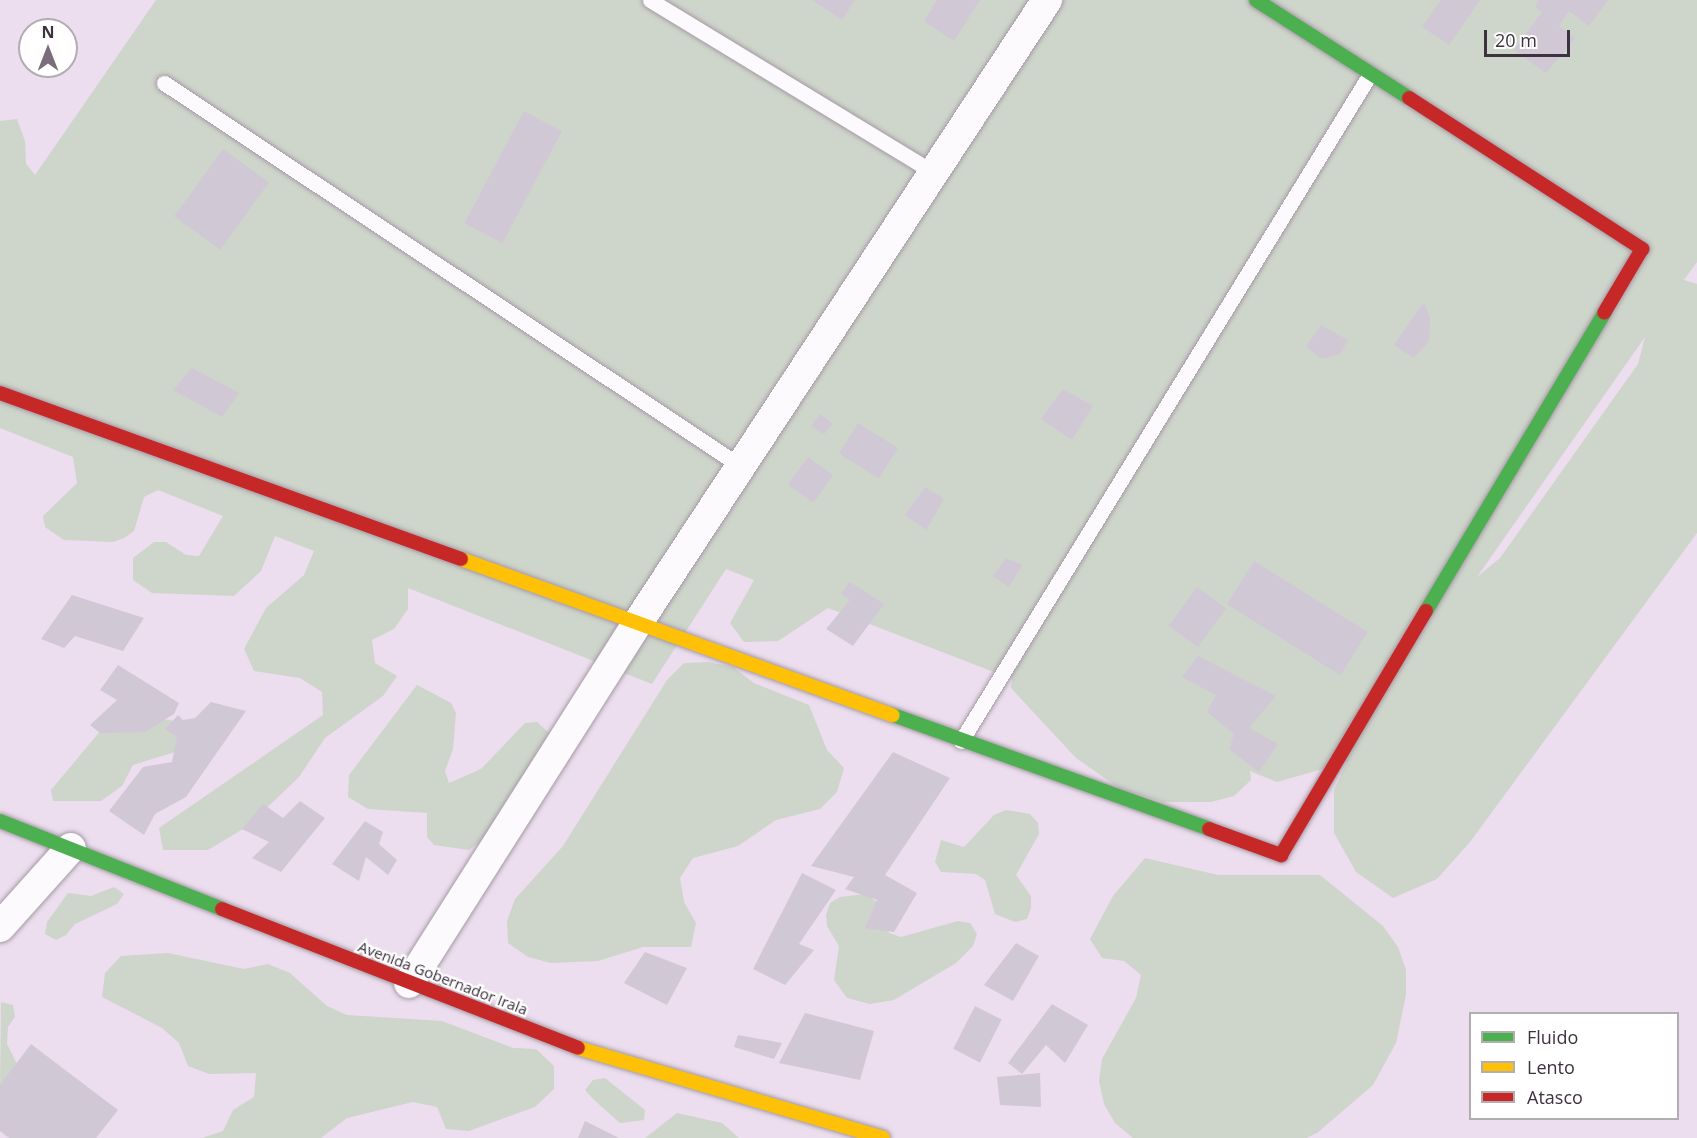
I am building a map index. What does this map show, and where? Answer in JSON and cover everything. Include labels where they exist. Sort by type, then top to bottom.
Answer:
[{"type":"street","points":[[409,983],[637,624],[1047,0]]},
{"type":"street","points":[[0,393],[1281,855],[1642,249],[1256,0]]},
{"type":"street","name":"Avenida Gobernador Irala","points":[[0,821],[574,1047],[883,1138]]},
{"type":"street","points":[[0,927],[71,848]]},
{"type":"lane","points":[[650,0],[935,173]]},
{"type":"lane","points":[[961,741],[1370,74]]},
{"type":"lane","points":[[164,83],[742,467]]},
{"type":"shaded area","points":[[156,0],[1697,0],[1697,262],[1684,280],[1697,284],[1697,533],[1470,842],[1437,879],[1393,898],[1356,872],[1334,833],[1334,790],[1347,762],[1277,782],[1250,771],[1251,780],[1234,796],[1211,802],[1163,802],[1119,788],[1076,758],[1011,688],[1012,679],[828,608],[778,641],[744,642],[730,623],[754,580],[726,569],[652,684],[408,588],[408,609],[394,629],[372,640],[375,663],[397,676],[383,696],[325,738],[299,777],[248,826],[208,850],[163,850],[159,828],[323,715],[322,692],[300,678],[254,671],[244,649],[266,608],[304,575],[314,551],[275,536],[261,571],[234,596],[152,593],[133,580],[133,558],[154,542],[166,542],[186,555],[199,556],[223,516],[158,490],[144,497],[134,531],[113,542],[64,540],[45,527],[43,516],[77,483],[73,457],[0,428],[0,121],[17,119],[25,141],[26,164],[35,175]],"holes":[[[1645,337],[1638,364],[1500,558],[1477,577]]]},
{"type":"shaded area","points":[[708,662],[733,667],[754,683],[809,705],[827,750],[844,768],[837,792],[820,809],[776,820],[738,846],[693,858],[680,878],[684,902],[696,923],[691,947],[643,947],[598,961],[551,963],[528,957],[508,943],[507,921],[515,899],[563,846],[667,680],[684,663]]},
{"type":"shaded area","points":[[417,685],[451,703],[456,713],[453,749],[445,771],[449,783],[481,769],[525,723],[537,722],[555,738],[525,782],[510,794],[487,837],[469,850],[434,845],[427,837],[427,813],[368,809],[348,797],[349,775]]},
{"type":"shaded area","points":[[112,717],[171,720],[190,735],[191,747],[133,765],[122,786],[101,801],[53,801],[51,790]]},
{"type":"shaded area","points":[[1006,810],[1030,814],[1038,823],[1039,834],[1016,875],[1031,896],[1031,908],[1027,919],[1015,922],[995,914],[985,880],[976,874],[941,872],[935,862],[941,840],[964,847],[994,815]]},
{"type":"shaded area","points":[[1145,858],[1218,875],[1320,875],[1383,926],[1398,947],[1406,970],[1406,995],[1396,1043],[1373,1085],[1317,1133],[1306,1138],[1133,1138],[1115,1123],[1104,1104],[1099,1081],[1102,1059],[1136,998],[1141,975],[1124,961],[1102,958],[1090,939],[1113,896]]},
{"type":"shaded area","points":[[114,887],[124,894],[117,904],[75,924],[66,935],[56,940],[45,934],[47,922],[68,893],[91,896]]},
{"type":"shaded area","points":[[865,894],[876,901],[889,933],[901,937],[958,921],[970,923],[977,934],[973,946],[956,963],[894,1000],[870,1004],[847,998],[834,980],[839,946],[827,926],[826,915],[830,903],[840,897]]},
{"type":"shaded area","points":[[168,953],[244,969],[268,964],[290,973],[327,1006],[347,1015],[442,1021],[513,1048],[536,1049],[554,1066],[554,1089],[535,1107],[469,1131],[446,1129],[437,1107],[413,1102],[347,1118],[321,1138],[202,1138],[223,1131],[233,1110],[254,1097],[256,1073],[209,1074],[188,1066],[179,1043],[162,1028],[102,997],[105,973],[121,956]]},
{"type":"shaded area","points":[[1,1002],[13,1005],[15,1017],[8,1027],[7,1044],[18,1066],[0,1091]]},
{"type":"shaded area","points":[[605,1078],[645,1110],[644,1120],[620,1123],[585,1090],[593,1080]]},
{"type":"shaded area","points":[[677,1113],[722,1123],[739,1138],[645,1138]]},
{"type":"building","points":[[812,0],[855,0],[842,20]]},
{"type":"building","points":[[937,0],[980,0],[954,41],[924,21]]},
{"type":"building","points":[[1441,0],[1480,0],[1449,45],[1422,27]]},
{"type":"building","points":[[1539,0],[1608,0],[1589,26],[1569,11],[1559,26],[1575,38],[1546,73],[1514,50],[1542,12],[1535,7]]},
{"type":"building","points":[[524,111],[562,131],[502,243],[464,223]]},
{"type":"building","points":[[223,149],[269,183],[220,250],[174,216]]},
{"type":"building","points":[[1424,302],[1430,318],[1429,341],[1414,358],[1394,345]]},
{"type":"building","points":[[1321,325],[1348,340],[1340,354],[1322,359],[1306,347]]},
{"type":"building","points":[[192,368],[239,393],[222,417],[173,390]]},
{"type":"building","points":[[1063,389],[1093,406],[1072,440],[1041,419]]},
{"type":"building","points":[[820,414],[833,424],[824,434],[811,426]]},
{"type":"building","points":[[858,423],[898,448],[879,478],[839,454]]},
{"type":"building","points":[[808,457],[833,475],[813,503],[788,485]]},
{"type":"building","points":[[925,487],[944,499],[926,530],[905,515]]},
{"type":"building","points":[[1006,558],[1022,565],[1009,587],[993,576]]},
{"type":"building","points":[[1254,561],[1368,632],[1341,675],[1227,604]]},
{"type":"building","points":[[850,582],[884,604],[853,646],[826,629],[850,600],[841,594]]},
{"type":"building","points":[[1197,587],[1226,608],[1198,647],[1169,626]]},
{"type":"building","points":[[72,595],[144,618],[123,651],[75,636],[64,648],[41,639]]},
{"type":"building","points":[[1198,656],[1276,696],[1249,728],[1278,744],[1259,772],[1229,749],[1234,734],[1207,712],[1216,695],[1182,677]]},
{"type":"building","points":[[118,665],[179,703],[174,714],[145,732],[100,733],[90,725],[117,700],[100,690]]},
{"type":"building","points":[[211,702],[246,711],[186,797],[155,814],[144,835],[109,811],[143,767],[172,762],[177,737],[165,729],[178,715],[183,720],[195,718]]},
{"type":"building","points":[[893,752],[950,778],[885,875],[917,893],[894,932],[865,928],[877,900],[845,889],[854,877],[811,866]]},
{"type":"building","points":[[300,801],[325,818],[281,872],[252,858],[269,842],[242,829],[263,804],[283,818]]},
{"type":"building","points":[[365,821],[383,832],[379,844],[397,860],[388,875],[366,857],[359,881],[332,864]]},
{"type":"building","points":[[802,873],[836,890],[799,944],[814,950],[785,985],[753,969]]},
{"type":"building","points":[[1016,943],[1039,956],[1013,1001],[984,985]]},
{"type":"building","points":[[645,952],[687,968],[667,1005],[624,983]]},
{"type":"building","points":[[1052,1004],[1088,1025],[1065,1063],[1046,1045],[1022,1074],[1008,1063]]},
{"type":"building","points":[[975,1006],[1002,1020],[980,1062],[953,1049]]},
{"type":"building","points":[[805,1013],[874,1031],[860,1080],[779,1063]]},
{"type":"building","points":[[738,1035],[782,1043],[774,1059],[734,1047]]},
{"type":"building","points":[[31,1044],[118,1110],[96,1138],[9,1138],[0,1131],[0,1085]]},
{"type":"building","points":[[1040,1073],[1041,1107],[1000,1105],[997,1077]]},
{"type":"building","points":[[585,1121],[619,1138],[578,1138]]},
{"type":"traffic: fast","points":[[1256,0],[1409,98]]},
{"type":"traffic: fast","points":[[1426,611],[1604,313]]},
{"type":"traffic: fast","points":[[893,715],[1209,829]]},
{"type":"traffic: fast","points":[[0,821],[222,909]]},
{"type":"traffic: slow","points":[[461,559],[893,715]]},
{"type":"traffic: slow","points":[[578,1048],[883,1138]]},
{"type":"traffic: jam","points":[[1409,98],[1642,249],[1604,313]]},
{"type":"traffic: jam","points":[[0,393],[461,559]]},
{"type":"traffic: jam","points":[[1209,829],[1281,855],[1426,611]]},
{"type":"traffic: jam","points":[[222,909],[578,1048]]}]
